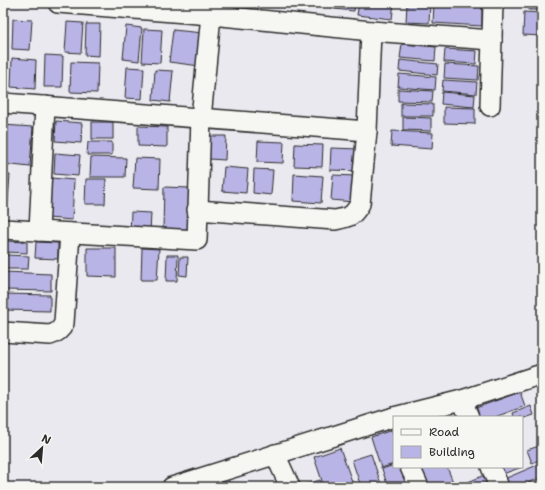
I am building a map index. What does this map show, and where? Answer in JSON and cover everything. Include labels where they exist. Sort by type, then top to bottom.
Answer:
[{"type":"street","points":[[58,3],[492,40]]},
{"type":"street","points":[[490,106],[493,3]]},
{"type":"street","points":[[3,229],[197,240],[201,118],[211,15]]},
{"type":"street","points":[[197,210],[335,220],[346,218],[354,214],[360,204],[367,131],[371,30]]},
{"type":"street","points":[[3,103],[367,131]]},
{"type":"street","points":[[39,232],[45,106]]},
{"type":"street","points":[[3,332],[50,335],[56,334],[62,328],[64,323],[70,233]]},
{"type":"street","points":[[421,416],[466,408],[542,374]]},
{"type":"street","points":[[172,487],[275,454],[393,421]]},
{"type":"street","points":[[275,454],[290,487]]},
{"type":"street","points":[[410,468],[419,487]]},
{"type":"street","points":[[491,468],[499,487]]},
{"type":"building","points":[[274,3],[310,3],[309,8]]},
{"type":"building","points":[[316,3],[332,3],[332,7],[316,5]]},
{"type":"building","points":[[335,3],[355,3],[354,11],[334,9]]},
{"type":"building","points":[[359,3],[394,3],[392,19],[357,15]]},
{"type":"building","points":[[407,3],[430,3],[429,23],[406,22]]},
{"type":"building","points":[[434,3],[482,3],[482,26],[433,23]]},
{"type":"building","points":[[529,3],[542,3],[542,10],[529,10]]},
{"type":"building","points":[[524,12],[542,13],[542,36],[523,35]]},
{"type":"building","points":[[13,19],[32,20],[30,50],[12,49]]},
{"type":"building","points":[[67,22],[83,23],[81,53],[65,52]]},
{"type":"building","points":[[86,24],[100,24],[99,56],[85,55]]},
{"type":"building","points":[[126,26],[142,28],[139,61],[123,59]]},
{"type":"building","points":[[144,29],[162,30],[160,63],[142,62]]},
{"type":"building","points":[[173,30],[203,33],[200,66],[169,62]]},
{"type":"building","points":[[402,44],[436,47],[435,61],[400,58]]},
{"type":"building","points":[[445,49],[477,51],[476,64],[444,62]]},
{"type":"building","points":[[45,55],[63,56],[62,87],[44,87]]},
{"type":"building","points":[[12,58],[36,60],[35,89],[11,87]]},
{"type":"building","points":[[400,60],[438,64],[437,75],[399,71]]},
{"type":"building","points":[[71,62],[98,63],[97,93],[70,92]]},
{"type":"building","points":[[445,64],[479,66],[478,80],[444,78]]},
{"type":"building","points":[[127,67],[144,68],[142,99],[125,98]]},
{"type":"building","points":[[155,70],[173,71],[170,102],[153,100]]},
{"type":"building","points":[[399,74],[436,77],[435,90],[398,87]]},
{"type":"building","points":[[443,80],[477,82],[476,94],[442,91]]},
{"type":"building","points":[[398,89],[433,91],[432,102],[398,101]]},
{"type":"building","points":[[442,92],[475,95],[474,107],[441,104]]},
{"type":"building","points":[[401,103],[433,104],[433,116],[401,116]]},
{"type":"building","points":[[444,107],[475,108],[475,124],[444,123]]},
{"type":"building","points":[[403,117],[431,118],[431,131],[403,130]]},
{"type":"building","points":[[56,121],[82,123],[81,143],[55,141]]},
{"type":"building","points":[[92,122],[113,122],[113,139],[92,139]]},
{"type":"building","points":[[3,125],[33,127],[30,167],[3,164]]},
{"type":"building","points":[[138,126],[167,127],[167,147],[138,146]]},
{"type":"building","points":[[392,131],[433,133],[432,149],[391,146]]},
{"type":"building","points":[[209,136],[226,136],[225,160],[209,159]]},
{"type":"building","points":[[258,141],[284,142],[283,163],[257,162]]},
{"type":"building","points":[[88,142],[112,142],[112,155],[87,155]]},
{"type":"building","points":[[295,144],[323,145],[322,167],[294,166]]},
{"type":"building","points":[[331,148],[359,149],[358,171],[330,170]]},
{"type":"building","points":[[55,153],[80,155],[78,176],[54,174]]},
{"type":"building","points":[[91,157],[126,158],[125,177],[90,177]]},
{"type":"building","points":[[135,158],[160,159],[159,189],[133,188]]},
{"type":"building","points":[[224,167],[248,169],[246,193],[222,191]]},
{"type":"building","points":[[254,169],[273,170],[271,195],[253,193]]},
{"type":"building","points":[[3,174],[10,175],[7,212],[3,211]]},
{"type":"building","points":[[294,174],[323,176],[321,203],[293,201]]},
{"type":"building","points":[[333,175],[355,176],[353,202],[331,200]]},
{"type":"building","points":[[51,178],[74,180],[72,220],[48,218]]},
{"type":"building","points":[[86,179],[106,179],[105,204],[85,204]]},
{"type":"building","points":[[164,187],[189,188],[188,230],[163,229]]},
{"type":"building","points":[[131,212],[151,213],[150,233],[130,232]]},
{"type":"building","points":[[6,241],[27,242],[27,253],[6,252]]},
{"type":"building","points":[[36,242],[58,243],[58,259],[35,258]]},
{"type":"building","points":[[87,248],[116,248],[116,277],[87,276]]},
{"type":"building","points":[[142,248],[159,249],[157,280],[141,280]]},
{"type":"building","points":[[6,255],[29,256],[28,269],[6,269]]},
{"type":"building","points":[[167,255],[178,255],[177,281],[166,281]]},
{"type":"building","points":[[180,257],[188,257],[187,276],[179,275]]},
{"type":"building","points":[[4,272],[51,274],[51,291],[4,290]]},
{"type":"building","points":[[3,294],[50,295],[50,311],[3,310]]},
{"type":"building","points":[[520,392],[525,406],[498,416],[476,416],[473,409]]},
{"type":"building","points":[[531,406],[534,415],[523,419],[523,416],[514,416],[513,413]]},
{"type":"building","points":[[392,430],[393,464],[381,468],[371,437]]},
{"type":"building","points":[[542,445],[542,459],[532,463],[527,450]]},
{"type":"building","points":[[340,448],[354,487],[324,487],[314,457]]},
{"type":"building","points":[[371,454],[382,487],[361,487],[352,460]]},
{"type":"building","points":[[542,463],[542,477],[519,487],[508,487],[504,479]]},
{"type":"building","points":[[393,465],[393,468],[403,468],[409,483],[397,487],[388,487],[382,469]]},
{"type":"building","points":[[418,468],[447,468],[455,487],[425,487]]},
{"type":"building","points":[[497,468],[519,468],[500,475]]},
{"type":"building","points":[[487,474],[493,487],[461,487],[461,485]]},
{"type":"building","points":[[228,479],[231,487],[203,487]]},
{"type":"building","points":[[320,480],[322,487],[298,487]]}]
